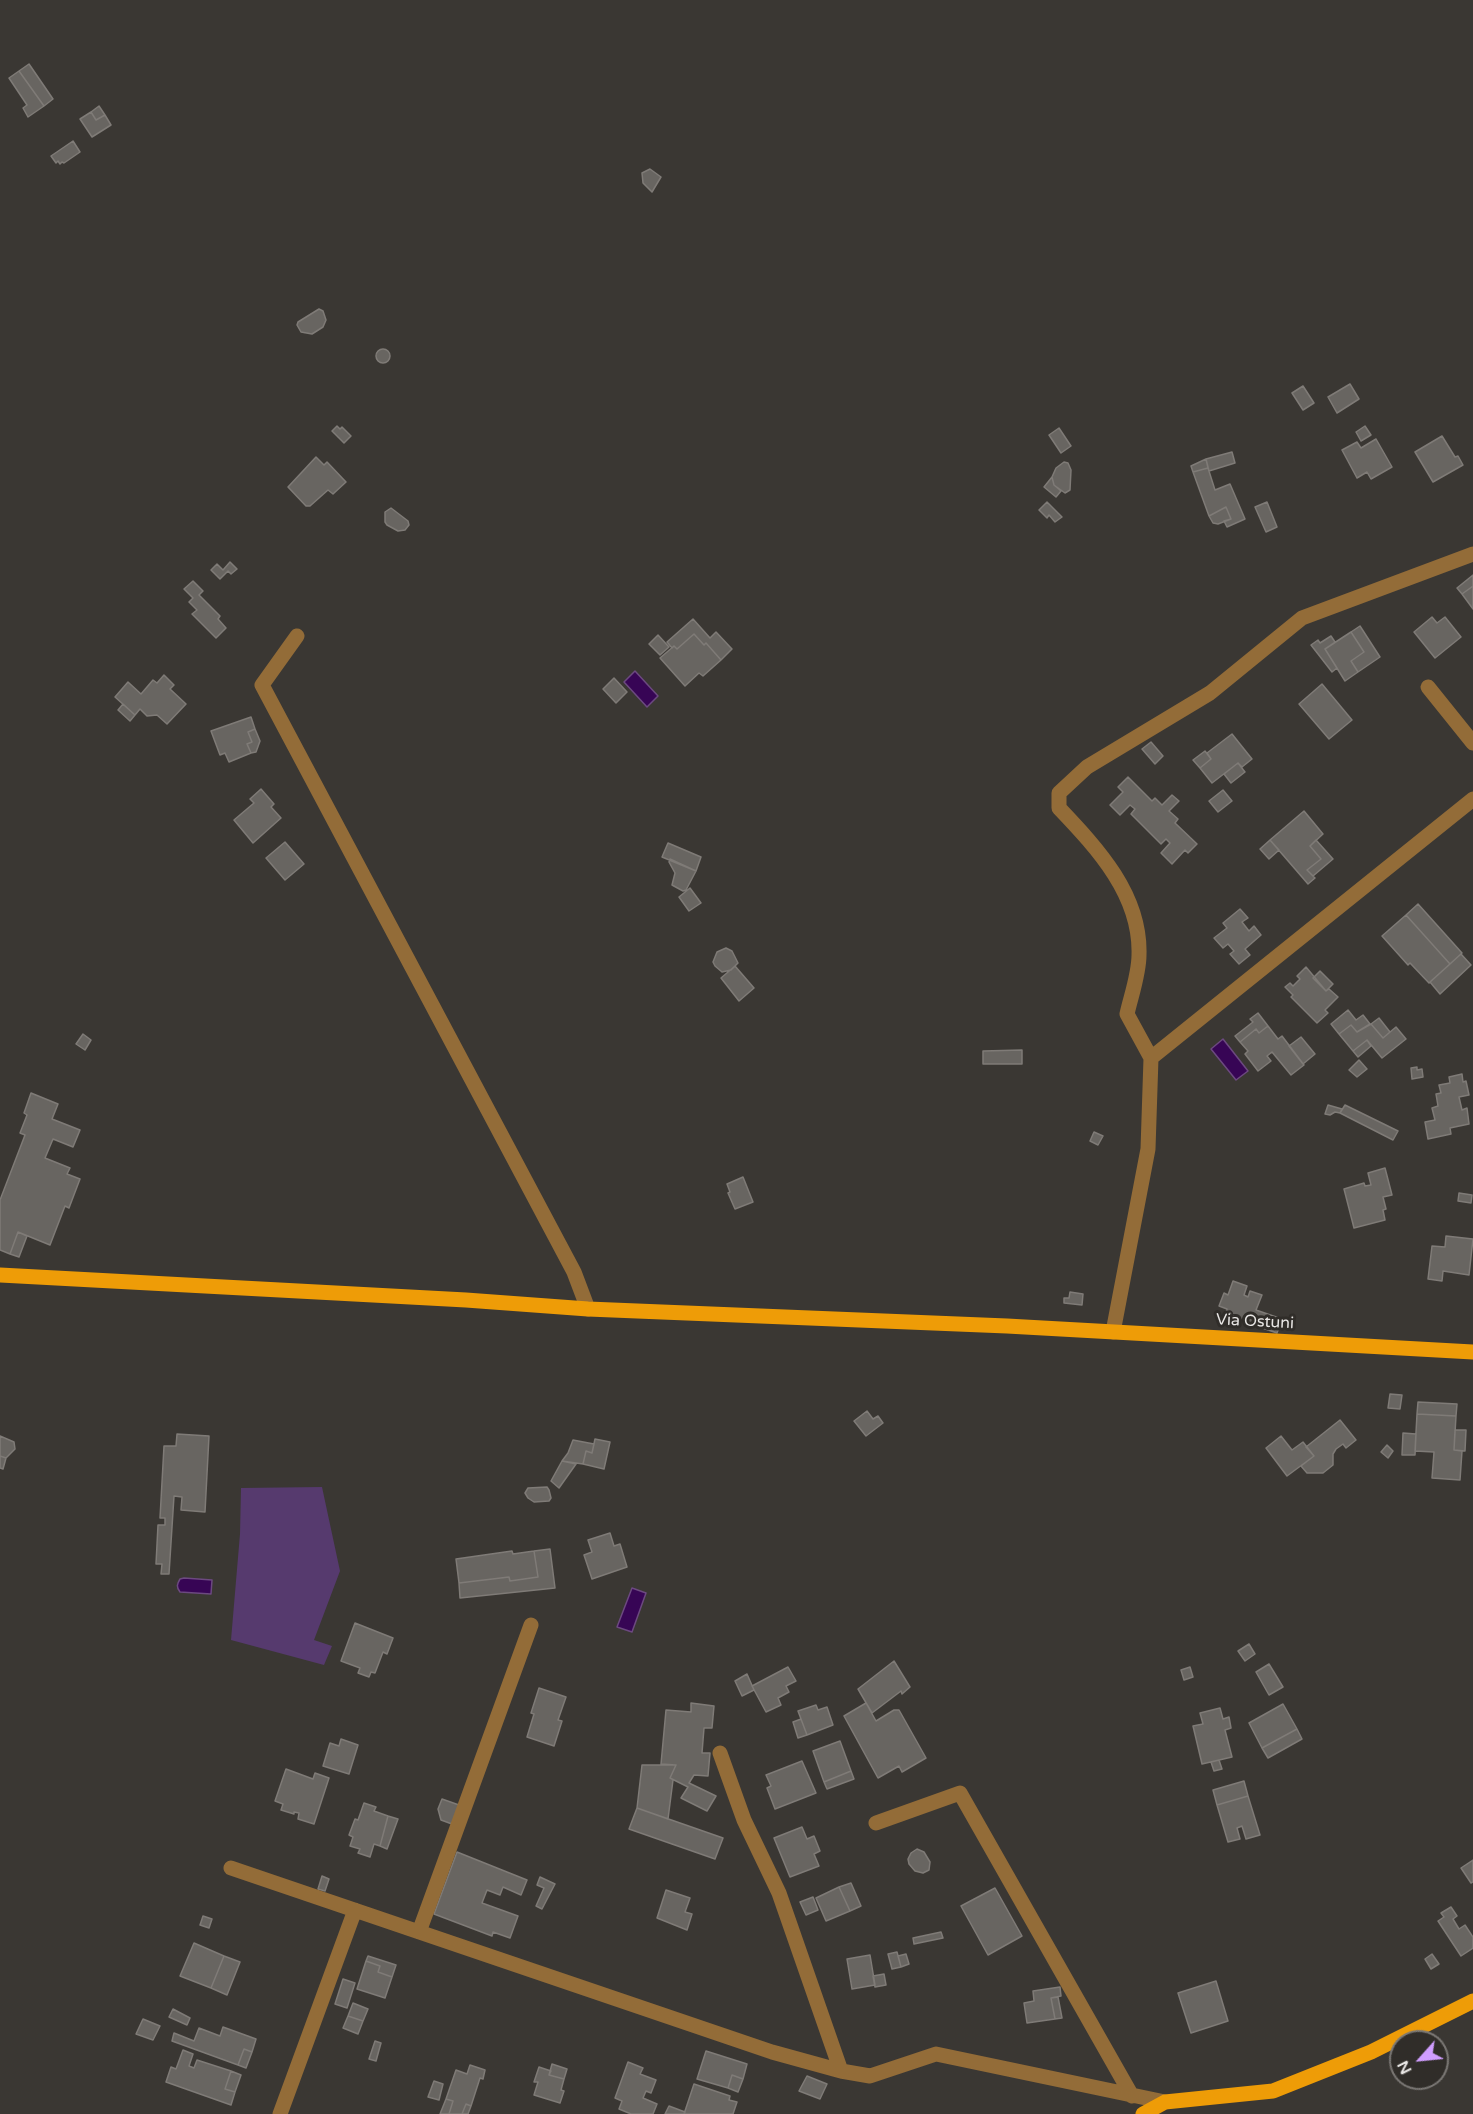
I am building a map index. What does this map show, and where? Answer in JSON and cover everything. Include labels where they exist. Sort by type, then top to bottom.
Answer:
[{"type":"main road","name":"Via Ostuni","points":[[0,1275],[466,1300],[588,1309],[1007,1326],[1473,1352]]},
{"type":"main road","points":[[1143,2114],[1164,2102],[1274,2091],[1371,2052],[1473,2001]]},
{"type":"street","points":[[1113,1332],[1148,1149],[1151,1058],[1127,1014],[1139,957],[1137,925],[1122,885],[1089,840],[1059,808],[1059,793],[1087,767],[1210,693],[1302,618],[1473,554]]},
{"type":"street","points":[[297,636],[261,685],[574,1272],[588,1309]]},
{"type":"street","points":[[1428,687],[1473,743]]},
{"type":"street","points":[[1151,1058],[1473,799]]},
{"type":"street","points":[[420,1932],[531,1625]]},
{"type":"street","points":[[720,1753],[744,1820],[779,1893],[841,2071]]},
{"type":"street","points":[[876,1822],[960,1793],[1132,2096]]},
{"type":"street","points":[[231,1868],[772,2052],[841,2071],[870,2076],[936,2054],[1164,2102]]},
{"type":"street","points":[[280,2114],[355,1910]]},
{"type":"shaded area","points":[[635,671],[658,696],[647,707],[624,682]]},
{"type":"shaded area","points":[[1223,1039],[1248,1071],[1236,1080],[1211,1049]]},
{"type":"shaded area","points":[[322,1487],[340,1571],[314,1640],[332,1646],[324,1665],[231,1640],[240,1534],[241,1488]]},
{"type":"shaded area","points":[[180,1579],[212,1580],[211,1594],[180,1592],[178,1584]]},
{"type":"shaded area","points":[[632,1588],[646,1593],[632,1632],[617,1627]]},
{"type":"building","points":[[29,64],[53,99],[44,106],[19,71]]},
{"type":"building","points":[[19,71],[44,106],[28,117],[23,108],[27,105],[9,78]]},
{"type":"building","points":[[99,106],[105,115],[96,120],[91,112]]},
{"type":"building","points":[[91,112],[96,120],[105,115],[111,125],[92,137],[80,119]]},
{"type":"building","points":[[73,141],[80,152],[64,163],[60,164],[58,161],[56,163],[51,156]]},
{"type":"building","points":[[650,169],[661,177],[652,192],[643,183],[642,173]]},
{"type":"building","points":[[319,309],[323,311],[326,320],[323,327],[312,334],[301,332],[297,325],[298,322]]},
{"type":"building","points":[[383,349],[388,351],[390,356],[388,361],[383,363],[378,361],[376,356],[378,351]]},
{"type":"building","points":[[1350,384],[1359,399],[1337,413],[1328,397]]},
{"type":"building","points":[[1303,386],[1314,403],[1303,410],[1292,393]]},
{"type":"building","points":[[337,426],[340,429],[342,427],[351,436],[344,443],[332,431]]},
{"type":"building","points":[[1365,426],[1371,435],[1361,441],[1356,432]]},
{"type":"building","points":[[1059,428],[1071,446],[1061,453],[1049,435]]},
{"type":"building","points":[[1442,436],[1463,465],[1433,482],[1415,452]]},
{"type":"building","points":[[1376,439],[1392,467],[1371,479],[1367,472],[1357,478],[1342,450],[1357,442],[1361,448]]},
{"type":"building","points":[[1232,452],[1235,463],[1209,471],[1206,459]]},
{"type":"building","points":[[316,457],[324,465],[327,462],[346,482],[333,494],[328,490],[310,506],[306,506],[288,487]]},
{"type":"building","points":[[1206,459],[1208,468],[1193,472],[1191,466]]},
{"type":"building","points":[[1064,462],[1068,463],[1071,470],[1070,490],[1065,493],[1054,485],[1052,477],[1056,468]]},
{"type":"building","points":[[1208,468],[1215,490],[1230,484],[1245,519],[1227,527],[1224,521],[1231,519],[1226,507],[1209,516],[1193,472]]},
{"type":"building","points":[[1052,477],[1054,485],[1061,491],[1056,497],[1044,487]]},
{"type":"building","points":[[1047,502],[1062,517],[1055,522],[1049,515],[1047,518],[1039,510]]},
{"type":"building","points":[[1267,502],[1277,527],[1266,532],[1255,507]]},
{"type":"building","points":[[1226,507],[1231,519],[1218,524],[1213,523],[1209,516]]},
{"type":"building","points":[[391,508],[408,521],[409,525],[405,530],[398,531],[385,522],[385,512]]},
{"type":"building","points":[[230,562],[237,569],[231,574],[228,571],[220,579],[211,570],[217,564],[223,570]]},
{"type":"building","points":[[1473,575],[1473,586],[1462,594],[1457,588]]},
{"type":"building","points":[[193,581],[203,591],[199,595],[220,616],[218,619],[226,628],[216,638],[192,614],[197,610],[189,602],[193,598],[184,589]]},
{"type":"building","points":[[1473,586],[1473,609],[1462,594]]},
{"type":"building","points":[[1432,617],[1437,623],[1445,617],[1461,637],[1435,658],[1414,632]]},
{"type":"building","points":[[693,619],[710,638],[716,632],[732,649],[721,660],[706,643],[704,645],[694,634],[677,649],[674,646],[672,648],[667,642]]},
{"type":"building","points":[[1360,626],[1380,657],[1358,672],[1351,661],[1364,652],[1351,632]]},
{"type":"building","points":[[1351,632],[1364,652],[1351,661],[1358,672],[1345,681],[1325,649]]},
{"type":"building","points":[[694,634],[704,645],[706,643],[721,660],[703,676],[699,673],[685,686],[660,658],[674,646],[677,649]]},
{"type":"building","points":[[658,635],[669,647],[660,655],[649,644]]},
{"type":"building","points":[[1331,636],[1335,642],[1325,649],[1337,668],[1332,672],[1311,645],[1318,640],[1320,643]]},
{"type":"building","points":[[164,675],[174,685],[170,689],[186,704],[167,724],[157,715],[147,716],[140,709],[135,715],[115,697],[128,682],[141,694],[153,680],[157,683]]},
{"type":"building","points":[[614,678],[627,692],[616,703],[603,689]]},
{"type":"building","points":[[1322,684],[1352,720],[1329,739],[1299,704]]},
{"type":"building","points":[[123,704],[135,715],[130,721],[118,710]]},
{"type":"building","points":[[251,717],[255,729],[248,732],[252,742],[247,744],[251,753],[229,762],[225,753],[220,755],[211,731]]},
{"type":"building","points":[[255,729],[260,741],[256,752],[251,753],[247,744],[252,742],[248,732]]},
{"type":"building","points":[[1232,734],[1252,759],[1242,767],[1238,763],[1212,783],[1200,768],[1211,759],[1207,753]]},
{"type":"building","points":[[1151,742],[1163,756],[1155,764],[1142,749]]},
{"type":"building","points":[[1205,751],[1211,759],[1200,768],[1193,760]]},
{"type":"building","points":[[1238,763],[1245,772],[1231,783],[1224,774]]},
{"type":"building","points":[[1128,777],[1152,801],[1155,798],[1162,805],[1172,795],[1179,801],[1169,811],[1178,819],[1175,823],[1197,844],[1188,853],[1185,850],[1172,864],[1161,853],[1170,843],[1166,839],[1161,844],[1131,814],[1135,809],[1130,805],[1120,815],[1110,805],[1123,792],[1118,787]]},
{"type":"building","points":[[261,789],[274,804],[271,807],[281,818],[253,843],[234,820],[254,803],[250,799]]},
{"type":"building","points":[[1223,790],[1232,801],[1218,812],[1209,801]]},
{"type":"building","points":[[1304,811],[1323,834],[1310,846],[1321,859],[1307,870],[1315,878],[1308,884],[1270,840]]},
{"type":"building","points":[[1270,840],[1279,850],[1269,859],[1260,849]]},
{"type":"building","points":[[1316,840],[1333,859],[1313,876],[1307,870],[1321,859],[1310,846]]},
{"type":"building","points":[[285,842],[304,864],[285,880],[266,858]]},
{"type":"building","points":[[668,843],[701,857],[696,871],[662,857]]},
{"type":"building","points":[[670,859],[696,871],[686,890],[683,891],[672,885],[675,873],[669,862]]},
{"type":"building","points":[[690,888],[701,903],[689,911],[679,897]]},
{"type":"building","points":[[1418,904],[1462,953],[1450,964],[1406,915]]},
{"type":"building","points":[[1240,909],[1248,918],[1242,922],[1249,931],[1254,926],[1261,935],[1245,949],[1250,955],[1239,964],[1230,954],[1234,951],[1228,944],[1223,948],[1214,938],[1227,928],[1223,923]]},
{"type":"building","points":[[1406,915],[1450,964],[1429,983],[1410,963],[1408,965],[1382,936]]},
{"type":"building","points":[[726,948],[732,951],[738,963],[731,970],[722,972],[713,962],[717,952]]},
{"type":"building","points":[[1461,954],[1471,965],[1440,994],[1430,982]]},
{"type":"building","points":[[735,966],[754,988],[739,1001],[721,978]]},
{"type":"building","points":[[1306,967],[1326,991],[1329,989],[1338,997],[1325,1010],[1328,1013],[1317,1023],[1291,997],[1293,995],[1285,987],[1290,983],[1293,986],[1300,979],[1297,976]]},
{"type":"building","points":[[1320,971],[1333,984],[1326,991],[1313,978]]},
{"type":"building","points":[[1348,1010],[1356,1020],[1363,1015],[1370,1024],[1357,1032],[1351,1025],[1339,1034],[1331,1024]]},
{"type":"building","points":[[1258,1013],[1268,1026],[1259,1033],[1256,1029],[1240,1042],[1235,1036],[1253,1022],[1250,1019]]},
{"type":"building","points":[[1379,1018],[1390,1032],[1383,1038],[1371,1024]]},
{"type":"building","points":[[1371,1024],[1383,1038],[1396,1027],[1406,1039],[1382,1058],[1367,1040],[1353,1051],[1339,1034],[1351,1025],[1357,1032]]},
{"type":"building","points":[[1268,1026],[1278,1039],[1282,1036],[1304,1065],[1291,1075],[1272,1052],[1267,1056],[1271,1061],[1258,1071],[1245,1054],[1248,1051],[1240,1042],[1256,1029],[1259,1033]]},
{"type":"building","points":[[83,1034],[91,1040],[85,1050],[76,1044]]},
{"type":"building","points":[[1301,1037],[1315,1054],[1303,1064],[1289,1046]]},
{"type":"building","points":[[1367,1040],[1371,1046],[1358,1057],[1353,1051]]},
{"type":"building","points":[[1022,1050],[1022,1064],[983,1064],[983,1051]]},
{"type":"building","points":[[1359,1060],[1367,1069],[1357,1077],[1349,1070]]},
{"type":"building","points":[[1417,1067],[1417,1070],[1422,1069],[1423,1077],[1412,1079],[1411,1068]]},
{"type":"building","points":[[1462,1074],[1469,1095],[1459,1097],[1462,1110],[1467,1108],[1469,1124],[1450,1128],[1451,1134],[1428,1139],[1425,1122],[1435,1120],[1432,1108],[1438,1106],[1436,1094],[1441,1093],[1439,1085],[1450,1083],[1449,1077]]},
{"type":"building","points":[[31,1093],[58,1104],[52,1119],[80,1130],[73,1147],[53,1139],[45,1158],[70,1168],[67,1174],[80,1179],[69,1208],[65,1206],[50,1245],[18,1232],[10,1254],[0,1250],[0,1200],[25,1135],[20,1133],[27,1115],[24,1113]]},
{"type":"building","points":[[1328,1105],[1342,1109],[1340,1113],[1325,1114]]},
{"type":"building","points":[[1345,1105],[1398,1131],[1393,1140],[1340,1113]]},
{"type":"building","points":[[1094,1132],[1103,1136],[1098,1145],[1090,1141]]},
{"type":"building","points":[[1385,1168],[1392,1195],[1383,1197],[1386,1209],[1383,1210],[1385,1220],[1354,1228],[1344,1189],[1364,1183],[1365,1186],[1371,1185],[1368,1173]]},
{"type":"building","points":[[743,1177],[753,1202],[735,1209],[727,1184]]},
{"type":"building","points":[[1459,1193],[1472,1195],[1471,1203],[1458,1201]]},
{"type":"building","points":[[18,1232],[27,1236],[19,1257],[10,1254]]},
{"type":"building","points":[[1446,1236],[1473,1239],[1469,1275],[1443,1271],[1442,1281],[1428,1279],[1432,1246],[1445,1247]]},
{"type":"building","points":[[1233,1281],[1247,1286],[1244,1295],[1248,1297],[1250,1291],[1262,1295],[1256,1310],[1282,1319],[1277,1333],[1245,1322],[1246,1320],[1226,1313],[1227,1309],[1219,1306],[1224,1293],[1228,1295]]},
{"type":"building","points":[[1070,1292],[1083,1294],[1082,1305],[1064,1303],[1064,1298],[1069,1298]]},
{"type":"building","points":[[1390,1394],[1402,1395],[1400,1409],[1388,1408]]},
{"type":"building","points":[[1418,1402],[1457,1404],[1456,1416],[1417,1414]]},
{"type":"building","points":[[867,1411],[873,1419],[878,1416],[883,1423],[866,1436],[854,1421]]},
{"type":"building","points":[[1417,1414],[1456,1416],[1454,1450],[1462,1451],[1460,1480],[1432,1478],[1434,1452],[1415,1451]]},
{"type":"building","points":[[1340,1420],[1356,1440],[1346,1448],[1343,1444],[1336,1449],[1333,1454],[1333,1465],[1323,1473],[1307,1473],[1301,1466],[1314,1456],[1306,1447]]},
{"type":"building","points":[[1455,1430],[1466,1430],[1465,1451],[1454,1450]]},
{"type":"building","points":[[1403,1433],[1416,1434],[1415,1455],[1402,1455]]},
{"type":"building","points":[[177,1434],[209,1436],[205,1512],[181,1510],[182,1497],[174,1496],[169,1574],[161,1574],[162,1564],[156,1564],[158,1525],[165,1525],[165,1518],[160,1518],[164,1446],[176,1446]]},
{"type":"building","points":[[0,1436],[14,1442],[15,1449],[6,1458],[0,1456]]},
{"type":"building","points":[[1281,1436],[1292,1450],[1303,1442],[1314,1456],[1287,1476],[1266,1448]]},
{"type":"building","points":[[595,1439],[610,1442],[604,1469],[583,1464],[586,1451],[592,1453]]},
{"type":"building","points":[[573,1440],[594,1444],[592,1453],[586,1451],[583,1464],[562,1461]]},
{"type":"building","points":[[1387,1445],[1393,1451],[1388,1458],[1381,1452]]},
{"type":"building","points":[[0,1456],[6,1458],[3,1469],[0,1468]]},
{"type":"building","points":[[562,1461],[576,1464],[559,1488],[551,1481]]},
{"type":"building","points":[[547,1487],[551,1498],[549,1501],[534,1502],[525,1493],[528,1488]]},
{"type":"building","points":[[610,1533],[614,1546],[620,1544],[627,1567],[592,1579],[584,1555],[592,1552],[588,1540]]},
{"type":"building","points":[[550,1549],[555,1588],[460,1598],[459,1583],[509,1577],[510,1581],[538,1577],[534,1551]]},
{"type":"building","points":[[512,1551],[513,1554],[534,1551],[538,1577],[510,1581],[509,1577],[459,1583],[456,1559]]},
{"type":"building","points":[[355,1623],[393,1638],[387,1654],[383,1652],[375,1673],[371,1672],[369,1677],[358,1673],[360,1668],[341,1661]]},
{"type":"building","points":[[1249,1644],[1255,1654],[1245,1661],[1238,1651]]},
{"type":"building","points":[[894,1661],[910,1687],[872,1713],[858,1689]]},
{"type":"building","points":[[1269,1664],[1283,1687],[1269,1695],[1256,1672]]},
{"type":"building","points":[[788,1667],[796,1681],[786,1686],[789,1692],[778,1698],[781,1705],[766,1712],[752,1686]]},
{"type":"building","points":[[1190,1667],[1193,1677],[1184,1680],[1181,1670]]},
{"type":"building","points":[[747,1674],[754,1690],[742,1696],[735,1681]]},
{"type":"building","points":[[539,1688],[566,1697],[558,1720],[562,1721],[554,1746],[527,1737],[534,1714],[531,1713]]},
{"type":"building","points":[[691,1703],[714,1706],[712,1728],[704,1728],[702,1753],[710,1753],[708,1776],[694,1775],[689,1783],[716,1796],[707,1811],[681,1798],[688,1787],[670,1778],[676,1765],[661,1764],[666,1710],[691,1712]]},
{"type":"building","points":[[866,1703],[876,1721],[894,1710],[899,1710],[926,1758],[902,1772],[899,1766],[878,1778],[844,1716]]},
{"type":"building","points":[[1283,1704],[1297,1729],[1262,1748],[1249,1723]]},
{"type":"building","points":[[816,1705],[818,1710],[827,1707],[833,1725],[807,1735],[798,1711]]},
{"type":"building","points":[[1220,1708],[1223,1719],[1229,1717],[1231,1728],[1225,1730],[1232,1757],[1202,1764],[1193,1726],[1203,1724],[1200,1713]]},
{"type":"building","points":[[801,1719],[807,1735],[798,1738],[793,1722]]},
{"type":"building","points":[[1297,1729],[1302,1739],[1268,1758],[1262,1748]]},
{"type":"building","points":[[341,1739],[358,1745],[349,1774],[323,1766],[330,1743],[339,1746]]},
{"type":"building","points":[[840,1741],[851,1771],[824,1782],[813,1751]]},
{"type":"building","points":[[1219,1760],[1222,1769],[1214,1771],[1211,1762]]},
{"type":"building","points":[[802,1761],[816,1793],[775,1809],[767,1788],[771,1786],[766,1775]]},
{"type":"building","points":[[642,1765],[676,1765],[670,1778],[673,1780],[668,1819],[637,1808]]},
{"type":"building","points":[[286,1769],[313,1779],[315,1773],[329,1778],[314,1824],[298,1819],[299,1813],[294,1812],[294,1814],[281,1810],[283,1804],[275,1801]]},
{"type":"building","points":[[851,1771],[854,1779],[827,1789],[824,1782]]},
{"type":"building","points":[[1244,1781],[1248,1796],[1217,1805],[1213,1790]]},
{"type":"building","points":[[1248,1796],[1260,1835],[1246,1839],[1242,1826],[1237,1828],[1240,1839],[1228,1842],[1217,1805]]},
{"type":"building","points":[[442,1799],[459,1805],[452,1824],[441,1820],[438,1809]]},
{"type":"building","points":[[364,1803],[376,1807],[374,1811],[388,1816],[380,1846],[374,1844],[370,1857],[358,1853],[360,1849],[350,1846],[353,1837],[349,1835]]},
{"type":"building","points":[[637,1808],[723,1838],[715,1859],[629,1829]]},
{"type":"building","points":[[388,1816],[398,1819],[387,1849],[380,1846]]},
{"type":"building","points":[[802,1827],[807,1839],[814,1836],[820,1851],[814,1854],[819,1866],[790,1877],[774,1838]]},
{"type":"building","points":[[917,1849],[924,1852],[930,1862],[929,1870],[923,1873],[915,1871],[909,1864],[908,1859],[911,1853]]},
{"type":"building","points":[[457,1852],[527,1880],[521,1895],[503,1887],[500,1895],[487,1890],[482,1903],[518,1916],[510,1938],[493,1932],[492,1936],[434,1914]]},
{"type":"building","points":[[1473,1860],[1473,1882],[1471,1883],[1461,1868]]},
{"type":"building","points":[[322,1876],[329,1879],[325,1891],[318,1889]]},
{"type":"building","points":[[540,1877],[555,1884],[542,1909],[536,1906],[544,1888],[537,1885]]},
{"type":"building","points":[[851,1883],[861,1906],[850,1911],[839,1887]]},
{"type":"building","points":[[839,1887],[850,1911],[826,1921],[816,1898]]},
{"type":"building","points":[[995,1888],[1022,1936],[988,1955],[961,1906]]},
{"type":"building","points":[[666,1890],[690,1898],[685,1912],[692,1914],[687,1930],[657,1918]]},
{"type":"building","points":[[813,1897],[818,1910],[806,1915],[800,1902]]},
{"type":"building","points":[[1451,1907],[1457,1916],[1453,1919],[1459,1929],[1465,1925],[1473,1937],[1473,1948],[1461,1956],[1438,1921],[1444,1917],[1441,1913]]},
{"type":"building","points":[[203,1916],[212,1919],[209,1928],[200,1925]]},
{"type":"building","points":[[941,1932],[943,1938],[914,1944],[913,1938]]},
{"type":"building","points":[[194,1943],[224,1956],[211,1988],[180,1976]]},
{"type":"building","points":[[897,1952],[901,1967],[892,1969],[888,1954]]},
{"type":"building","points":[[906,1954],[909,1964],[901,1967],[898,1956]]},
{"type":"building","points":[[1432,1954],[1439,1964],[1431,1969],[1425,1959]]},
{"type":"building","points":[[870,1955],[875,1985],[852,1989],[847,1959]]},
{"type":"building","points":[[224,1956],[240,1962],[227,1995],[211,1988]]},
{"type":"building","points":[[368,1956],[396,1965],[392,1977],[378,1972],[380,1966],[366,1961]]},
{"type":"building","points":[[366,1961],[380,1966],[378,1972],[392,1977],[385,1998],[357,1989]]},
{"type":"building","points":[[884,1974],[886,1985],[875,1987],[873,1976]]},
{"type":"building","points":[[343,1979],[355,1983],[347,2008],[335,2004]]},
{"type":"building","points":[[1216,1981],[1228,2021],[1191,2033],[1178,1993]]},
{"type":"building","points":[[1060,1987],[1061,1996],[1051,1998],[1055,2019],[1027,2023],[1024,2003],[1034,2001],[1033,1991]]},
{"type":"building","points":[[1058,1997],[1062,2018],[1055,2019],[1051,1998]]},
{"type":"building","points":[[353,2003],[368,2009],[363,2021],[348,2016]]},
{"type":"building","points":[[173,2009],[190,2018],[187,2025],[169,2017]]},
{"type":"building","points":[[348,2016],[363,2021],[358,2034],[343,2028]]},
{"type":"building","points":[[143,2019],[160,2026],[153,2040],[136,2034]]},
{"type":"building","points":[[223,2027],[256,2039],[252,2052],[244,2049],[238,2065],[172,2041],[174,2033],[194,2041],[199,2028],[220,2036]]},
{"type":"building","points":[[375,2041],[381,2043],[376,2061],[369,2059]]},
{"type":"building","points":[[244,2049],[252,2052],[246,2068],[238,2065]]},
{"type":"building","points":[[183,2050],[193,2054],[189,2066],[194,2068],[197,2060],[231,2071],[225,2089],[235,2092],[231,2105],[166,2082],[171,2067],[176,2069]]},
{"type":"building","points":[[706,2051],[747,2064],[743,2079],[732,2075],[728,2088],[697,2079]]},
{"type":"building","points":[[628,2062],[643,2068],[640,2074],[656,2080],[651,2093],[646,2091],[643,2098],[657,2104],[653,2114],[631,2114],[619,2109],[622,2101],[615,2098]]},
{"type":"building","points":[[552,2064],[567,2069],[564,2079],[549,2075]]},
{"type":"building","points":[[470,2065],[485,2070],[483,2079],[480,2078],[471,2106],[466,2104],[462,2114],[449,2114],[453,2101],[446,2099],[456,2070],[467,2074]]},
{"type":"building","points":[[539,2067],[551,2071],[549,2075],[564,2079],[561,2090],[564,2091],[560,2103],[534,2095],[538,2082],[534,2082]]},
{"type":"building","points":[[231,2071],[241,2075],[235,2092],[225,2089]]},
{"type":"building","points":[[732,2075],[743,2079],[738,2092],[728,2088]]},
{"type":"building","points":[[807,2076],[827,2084],[820,2099],[799,2091]]},
{"type":"building","points":[[434,2081],[443,2084],[439,2100],[428,2097]]},
{"type":"building","points":[[694,2084],[730,2096],[729,2100],[737,2102],[733,2114],[684,2114]]},
{"type":"building","points":[[446,2099],[453,2101],[449,2114],[440,2114]]},
{"type":"building","points":[[466,2104],[471,2106],[468,2114],[462,2114]]},
{"type":"building","points":[[669,2106],[685,2112],[684,2114],[665,2114]]}]
